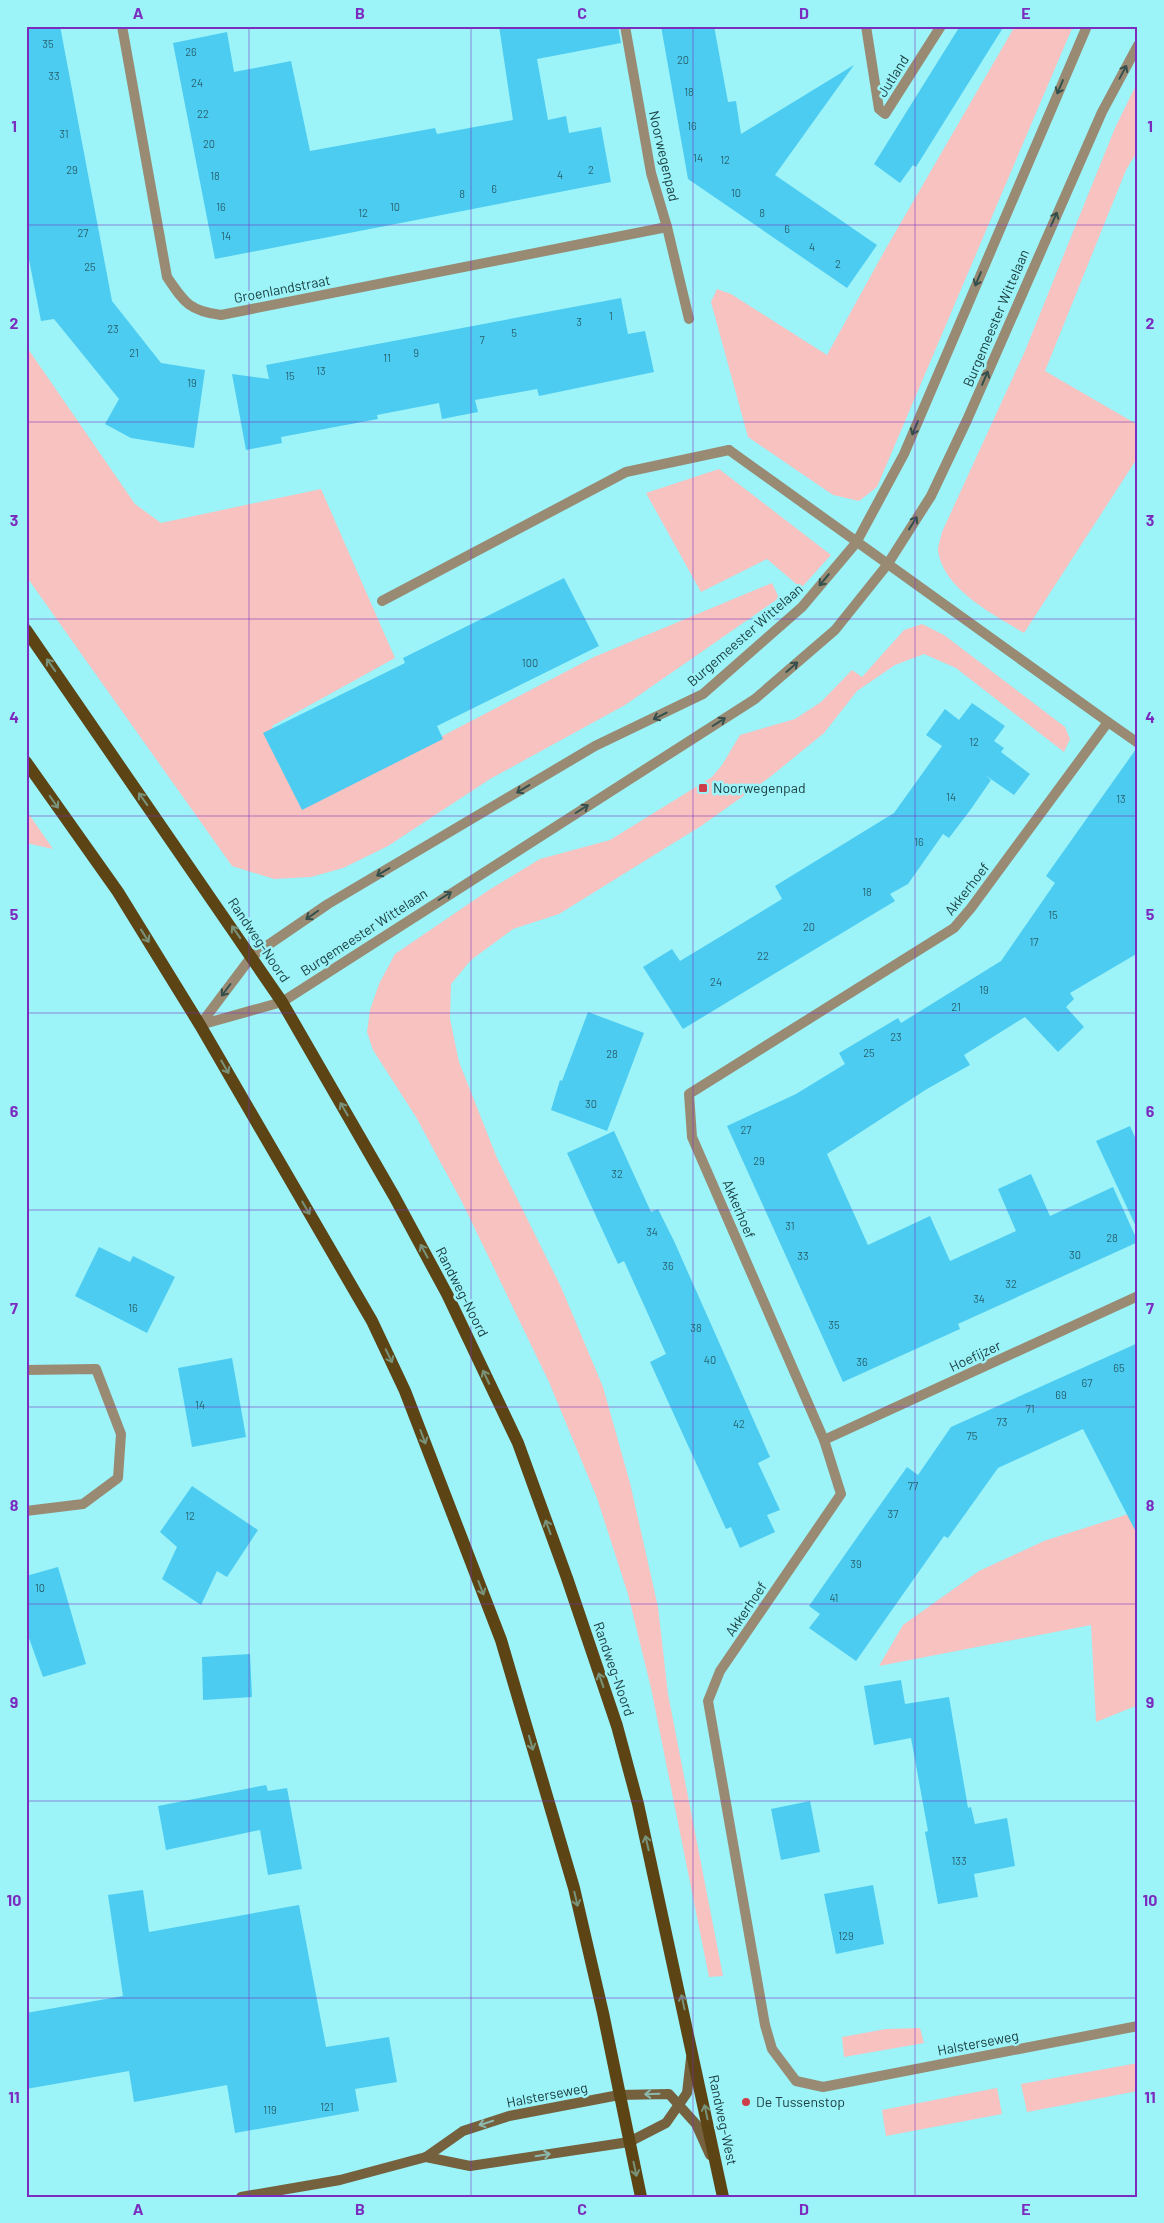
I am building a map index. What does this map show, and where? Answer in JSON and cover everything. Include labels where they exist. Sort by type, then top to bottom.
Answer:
[{"type":"main road","name":"Randweg-Noord","points":[[26,630],[282,1002],[394,1196],[447,1294],[518,1443],[567,1578],[617,1726],[638,1804],[692,2050]]},
{"type":"main road","points":[[26,762],[118,892],[200,1025],[372,1320],[405,1391],[501,1640],[574,1888],[603,2013],[641,2197]]},
{"type":"main road","name":"Halsterseweg","points":[[426,2157],[470,2166],[629,2142],[666,2123],[679,2105],[687,2093],[692,2050]]},
{"type":"main road","name":"Randweg-West","points":[[692,2050],[723,2197]]},
{"type":"main road","name":"Halsterseweg","points":[[241,2197],[340,2180],[426,2157],[462,2131],[500,2118],[619,2096],[669,2094],[696,2124],[720,2177]]},
{"type":"street","name":"Groenlandstraat","points":[[122,26],[167,277],[183,300],[201,313],[221,315],[667,227]]},
{"type":"street","name":"Noorwegenpad","points":[[625,26],[651,173],[667,227],[689,319]]},
{"type":"street","name":"Jutland","points":[[866,26],[879,109],[885,114],[941,26]]},
{"type":"street","name":"Burgemeester Wittelaan","points":[[200,1025],[252,956],[328,904],[595,746],[703,694],[802,607],[856,543],[904,454],[1087,26]]},
{"type":"street","name":"Burgemeester Wittelaan","points":[[200,1025],[282,1002],[755,700],[835,630],[887,565],[935,487],[967,420],[1102,112],[1138,45]]},
{"type":"street","points":[[382,601],[626,472],[729,450],[856,543],[1138,743]]},
{"type":"street","name":"Akkerhoef","points":[[822,2086],[796,2081],[772,2049],[765,2024],[708,1701],[720,1671],[840,1494],[824,1440],[692,1137],[689,1094],[954,928],[971,908],[1108,722]]},
{"type":"street","name":"Hoefijzer","points":[[824,1440],[1138,1296]]},
{"type":"street","points":[[26,1370],[96,1369],[121,1434],[118,1478],[83,1504],[26,1511]]},
{"type":"street","name":"Halsterseweg","points":[[822,2086],[1138,2026]]},
{"type":"shaded area","points":[[1015,26],[1073,26],[877,487],[859,501],[833,495],[748,437],[711,302],[717,289],[731,294],[827,355],[885,250]]},
{"type":"shaded area","points":[[1138,81],[1138,150],[1126,170],[1045,371],[1138,425],[1138,457],[1024,633],[985,609],[960,589],[942,565],[938,551],[939,544],[942,532],[1025,351],[1115,128]]},
{"type":"shaded area","points":[[26,346],[135,504],[161,523],[321,489],[395,658],[272,726],[314,803],[594,657],[772,583],[779,598],[625,705],[490,779],[388,846],[343,868],[311,877],[274,879],[232,866],[26,576]]},
{"type":"shaded area","points":[[719,469],[831,555],[801,588],[767,559],[701,592],[646,493]]},
{"type":"shaded area","points":[[922,624],[944,635],[1065,727],[1070,739],[1064,752],[956,668],[924,654],[895,665],[857,691],[824,733],[770,777],[701,826],[559,914],[513,929],[471,960],[451,984],[450,1019],[459,1062],[497,1158],[561,1287],[603,1387],[630,1483],[658,1607],[668,1694],[723,1976],[709,1977],[651,1688],[628,1594],[597,1498],[549,1382],[462,1202],[416,1117],[373,1050],[367,1032],[370,1010],[379,984],[395,954],[489,890],[540,859],[610,840],[712,777],[722,765],[740,735],[795,719],[821,702],[852,670],[862,677],[904,630]]},
{"type":"shaded area","points":[[26,810],[53,849],[26,843]]},
{"type":"shaded area","points":[[1138,1511],[1138,1705],[1096,1722],[1091,1625],[879,1666],[903,1625],[979,1571],[1044,1541]]},
{"type":"shaded area","points":[[920,2028],[924,2043],[844,2057],[842,2037],[886,2029]]},
{"type":"shaded area","points":[[1138,2063],[1138,2091],[1027,2112],[1021,2084]]},
{"type":"shaded area","points":[[997,2088],[1002,2114],[886,2136],[882,2110]]},
{"type":"building","points":[[26,26],[60,26],[112,301],[161,363],[205,370],[194,448],[131,438],[105,424],[119,399],[54,319],[41,321],[26,244]]},
{"type":"building","points":[[499,26],[618,26],[621,43],[537,59],[548,120],[566,116],[569,133],[601,127],[611,182],[215,259],[173,43],[227,32],[234,72],[291,61],[310,151],[435,128],[437,134],[513,120]]},
{"type":"building","points":[[661,26],[714,26],[728,102],[736,101],[741,134],[854,65],[775,175],[877,245],[847,288],[688,179]]},
{"type":"building","points":[[960,26],[1004,26],[916,167],[913,165],[900,183],[874,164]]},
{"type":"building","points":[[621,298],[628,334],[645,331],[654,372],[539,396],[537,389],[475,400],[478,412],[442,419],[439,403],[377,415],[378,419],[281,437],[282,443],[246,450],[232,374],[269,379],[266,365]]},
{"type":"building","points":[[564,578],[599,646],[437,726],[443,739],[302,810],[263,733],[405,663],[403,658]]},
{"type":"building","points":[[972,703],[1005,726],[994,741],[1004,748],[1001,752],[1030,774],[1014,795],[985,775],[991,780],[971,809],[949,838],[943,834],[908,884],[890,894],[895,901],[683,1029],[643,967],[672,949],[680,961],[782,899],[775,886],[894,813],[942,746],[926,735],[945,709],[959,720]]},
{"type":"building","points":[[1136,749],[1138,750],[1138,953],[1070,993],[1074,999],[1066,1007],[1084,1027],[1058,1052],[1025,1017],[964,1055],[970,1065],[927,1089],[827,1154],[868,1245],[930,1216],[950,1261],[1016,1231],[998,1189],[1031,1174],[1050,1216],[1113,1187],[1138,1242],[958,1324],[960,1329],[843,1382],[727,1126],[796,1094],[845,1064],[839,1053],[898,1018],[901,1023],[1001,961],[1055,883],[1046,876]]},
{"type":"building","points":[[588,1012],[644,1033],[607,1131],[551,1110],[560,1080],[562,1081]]},
{"type":"building","points":[[1130,1126],[1138,1144],[1138,1231],[1096,1141]]},
{"type":"building","points":[[614,1131],[651,1212],[658,1209],[674,1241],[770,1457],[758,1463],[780,1510],[767,1515],[775,1532],[740,1548],[731,1527],[726,1529],[650,1362],[666,1354],[624,1261],[618,1264],[567,1153]]},
{"type":"building","points":[[99,1247],[130,1262],[133,1256],[175,1277],[147,1333],[75,1296]]},
{"type":"building","points":[[1138,1343],[1138,1536],[1083,1429],[998,1468],[948,1538],[944,1536],[856,1661],[809,1628],[820,1614],[809,1606],[858,1536],[907,1467],[918,1475],[951,1427]]},
{"type":"building","points":[[232,1358],[246,1437],[192,1447],[178,1368]]},
{"type":"building","points":[[192,1486],[258,1530],[227,1577],[217,1571],[201,1605],[162,1579],[177,1547],[160,1532]]},
{"type":"building","points":[[58,1567],[86,1664],[43,1677],[26,1630],[26,1576]]},
{"type":"building","points":[[250,1654],[252,1697],[203,1700],[202,1657]]},
{"type":"building","points":[[901,1680],[905,1704],[949,1697],[968,1808],[971,1807],[975,1824],[1007,1818],[1015,1866],[974,1874],[978,1897],[938,1904],[925,1832],[928,1831],[911,1738],[874,1745],[864,1686]]},
{"type":"building","points":[[266,1785],[268,1791],[287,1788],[302,1869],[268,1875],[260,1830],[166,1850],[158,1806]]},
{"type":"building","points":[[810,1801],[820,1852],[781,1860],[771,1809]]},
{"type":"building","points":[[873,1885],[884,1944],[836,1954],[824,1894]]},
{"type":"building","points":[[143,1890],[149,1932],[299,1905],[326,2047],[389,2037],[397,2082],[355,2089],[359,2111],[235,2133],[227,2085],[134,2102],[129,2071],[26,2089],[26,2013],[123,1996],[108,1895]]},
{"type":"place","name":"Noorwegenpad","points":[[703,788]]},
{"type":"place","name":"De Tussenstop","points":[[746,2102]]}]
